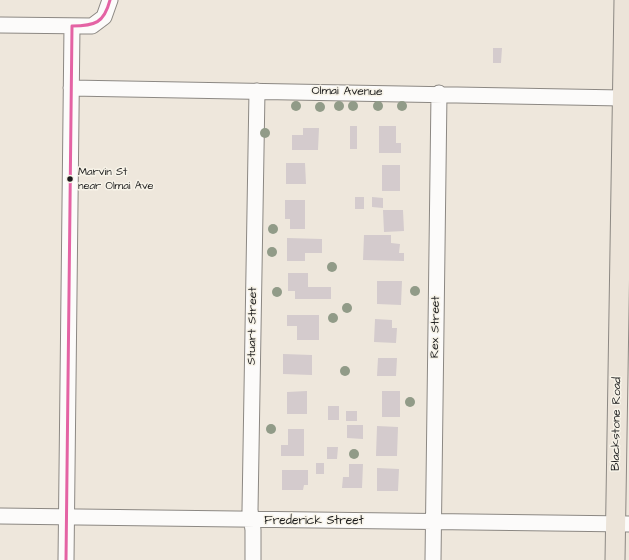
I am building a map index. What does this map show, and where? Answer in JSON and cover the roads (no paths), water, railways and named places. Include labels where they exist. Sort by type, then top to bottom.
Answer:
[{"type":"main road","name":"Blackstone Road","points":[[615,560],[622,524],[624,279],[622,98],[626,36],[624,0]]},
{"type":"street","points":[[0,25],[92,26],[99,22],[108,9],[110,0]]},
{"type":"street","points":[[66,560],[72,26]]},
{"type":"street","name":"Olmai Avenue","points":[[71,88],[439,93],[622,98]]},
{"type":"street","name":"Stuart Street","points":[[252,560],[252,520],[250,510],[257,91]]},
{"type":"street","name":"Rex Street","points":[[433,560],[439,93]]},
{"type":"street","name":"Frederick Street","points":[[0,516],[622,524]]},
{"type":"place","name":"Marvin St near Olmai Ave","points":[[70,179]]}]
